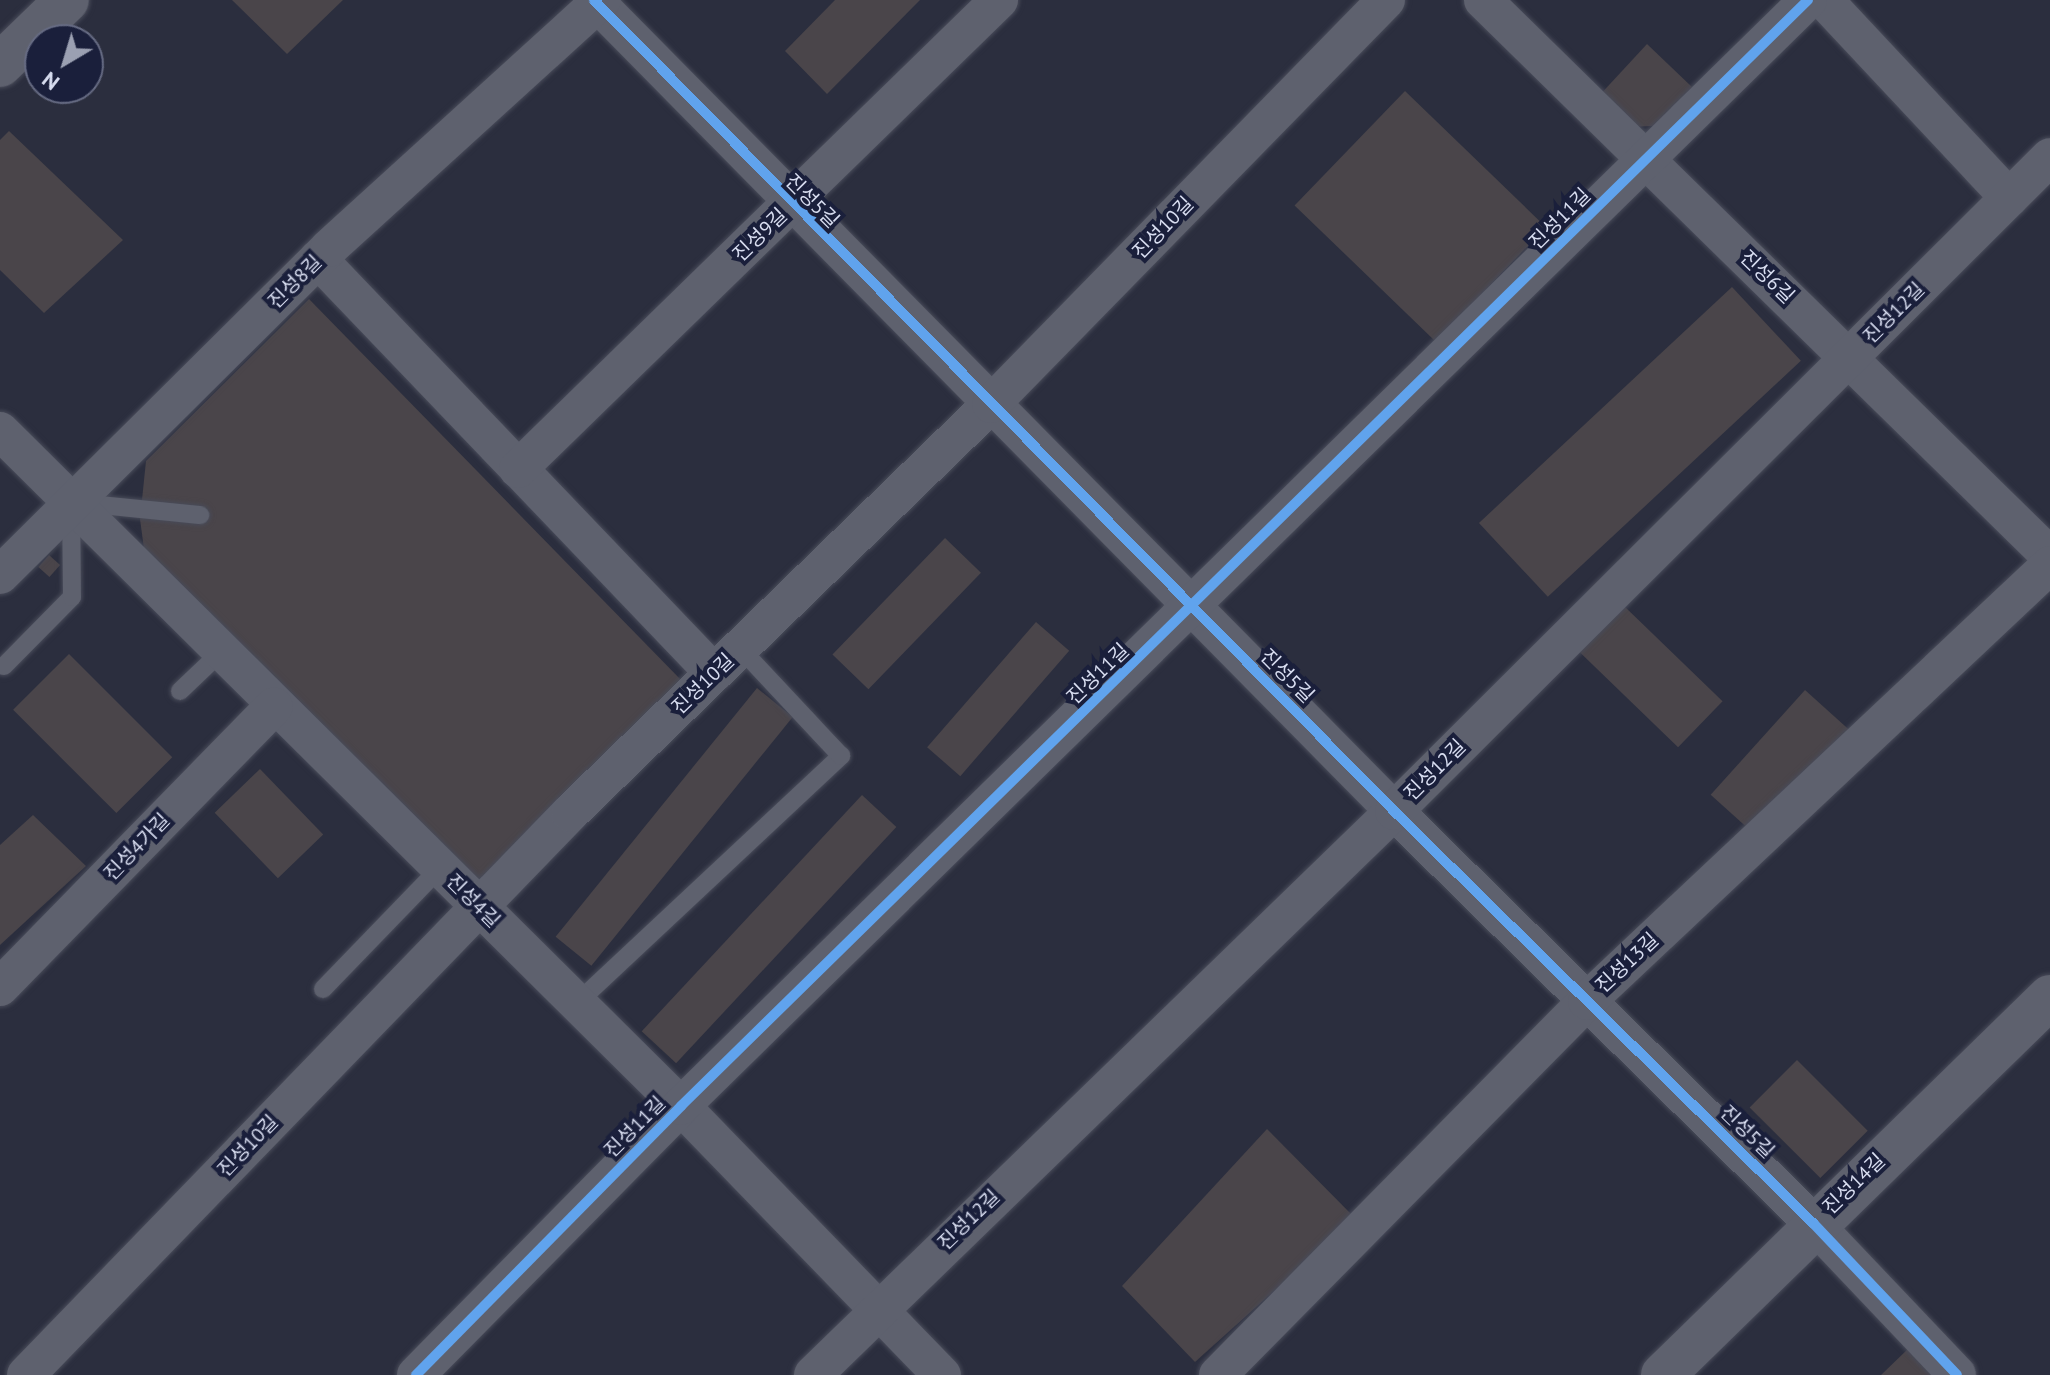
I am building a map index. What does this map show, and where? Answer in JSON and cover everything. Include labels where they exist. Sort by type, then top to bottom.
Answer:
[{"type":"street","points":[[0,23],[23,0]]},
{"type":"street","points":[[0,65],[67,0]]},
{"type":"street","name":"진성9길","points":[[518,469],[999,0]]},
{"type":"street","name":"진성10길","points":[[26,1375],[479,907],[991,404],[1386,0]]},
{"type":"street","name":"진성6길","points":[[1483,0],[2050,556]]},
{"type":"street","name":"진성11길","points":[[416,1375],[681,1106],[1193,607],[1808,0]]},
{"type":"street","points":[[1824,0],[2009,198]]},
{"type":"street","name":"진성5길","points":[[598,1],[791,205],[1394,811],[1813,1223],[1957,1375]]},
{"type":"street","name":"진성8길","points":[[0,575],[318,259],[598,1]]},
{"type":"street","name":"진성12길","points":[[813,1375],[876,1310],[1394,811],[2050,157]]},
{"type":"street","points":[[318,259],[518,469],[727,660]]},
{"type":"street","name":"진성4길","points":[[0,431],[274,706],[681,1106],[942,1375]]},
{"type":"street","name":"진성13길","points":[[1218,1375],[1587,1001],[2050,565]]},
{"type":"street","name":"진성4가길","points":[[0,987],[274,706]]},
{"type":"street","name":"진성14길","points":[[1663,1375],[1813,1223],[2050,997]]},
{"type":"lane","points":[[4,666],[72,597],[71,502],[200,515]]},
{"type":"lane","points":[[180,691],[221,652]]},
{"type":"lane","points":[[577,1003],[841,756],[727,660]]},
{"type":"lane","points":[[323,989],[440,868]]},
{"type":"building","points":[[232,0],[343,0],[287,54]]},
{"type":"building","points":[[835,0],[920,0],[827,94],[785,51]]},
{"type":"building","points":[[1647,44],[1692,87],[1654,126],[1627,127],[1597,98]]},
{"type":"building","points":[[1405,91],[1546,227],[1436,342],[1295,205]]},
{"type":"building","points":[[9,131],[123,240],[44,313],[0,270],[0,140]]},
{"type":"building","points":[[1732,287],[1801,361],[1548,597],[1479,523]]},
{"type":"building","points":[[309,299],[683,682],[476,883],[144,549],[140,519],[146,461]]},
{"type":"building","points":[[945,538],[981,573],[868,689],[832,655]]},
{"type":"building","points":[[49,555],[60,565],[49,577],[38,567]]},
{"type":"building","points":[[1624,606],[1723,701],[1678,747],[1580,652]]},
{"type":"building","points":[[1036,622],[1069,651],[960,776],[927,747]]},
{"type":"building","points":[[69,654],[172,757],[116,813],[13,710]]},
{"type":"building","points":[[757,688],[793,717],[591,966],[556,937]]},
{"type":"building","points":[[1805,690],[1849,729],[1754,834],[1711,795]]},
{"type":"building","points":[[260,769],[323,834],[278,878],[215,813]]},
{"type":"building","points":[[862,795],[896,827],[676,1063],[642,1031]]},
{"type":"building","points":[[33,815],[86,866],[0,945],[0,845]]},
{"type":"building","points":[[1797,1060],[1868,1131],[1820,1178],[1750,1107]]},
{"type":"building","points":[[1267,1129],[1355,1218],[1195,1362],[1122,1286]]},
{"type":"building","points":[[1910,1347],[1939,1375],[1881,1375]]},
{"type":"cycle path","points":[[594,0],[1394,811],[1813,1223],[1957,1375]]},
{"type":"cycle path","points":[[416,1375],[681,1106],[1808,0]]}]
